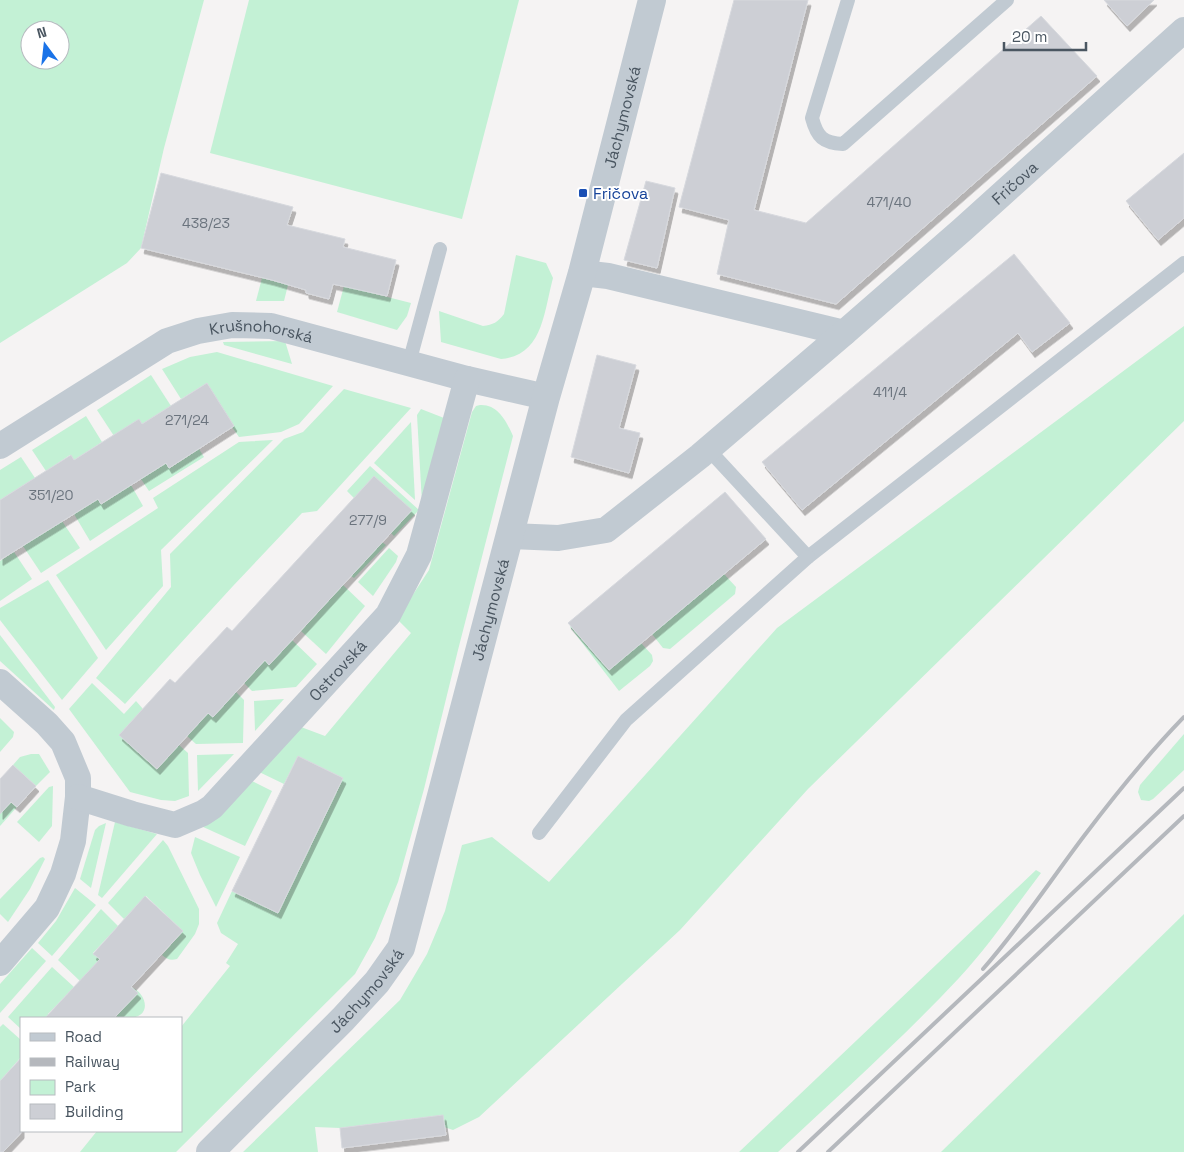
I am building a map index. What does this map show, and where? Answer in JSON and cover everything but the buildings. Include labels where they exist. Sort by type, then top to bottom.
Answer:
[{"type":"street","name":"Jáchymovská","points":[[210,1152],[343,1019],[377,982],[401,948],[511,536],[546,397],[582,273],[652,0]]},
{"type":"street","name":"Fričova","points":[[511,536],[558,538],[606,530],[708,449],[844,333],[962,230],[1184,30]]},
{"type":"street","points":[[582,273],[608,276],[844,333]]},
{"type":"street","name":"Krušnohorská","points":[[0,446],[140,357],[167,342],[198,331],[232,325],[270,326],[546,397]]},
{"type":"street","name":"Ostrovská","points":[[78,797],[132,814],[175,824],[203,813],[212,807],[388,615],[419,555],[467,378]]},
{"type":"street","points":[[0,682],[47,724],[63,742],[78,778],[78,797],[73,841],[63,874],[47,908],[0,962]]},
{"type":"lane","points":[[848,0],[812,118],[815,131],[822,139],[831,144],[842,144],[1007,0]]},
{"type":"lane","points":[[409,363],[440,249]]},
{"type":"lane","points":[[538,833],[626,720],[808,557],[1184,263]]},
{"type":"lane","points":[[708,449],[808,557]]},
{"type":"green space","points":[[0,0],[204,0],[164,148],[141,248],[127,263],[0,343]]},
{"type":"green space","points":[[249,0],[519,0],[462,219],[210,153]]},
{"type":"green space","points":[[516,255],[546,263],[553,278],[544,317],[534,341],[526,350],[515,356],[501,359],[441,342],[439,311],[483,326],[495,323],[502,317]]},
{"type":"green space","points":[[262,278],[288,285],[284,301],[256,301]]},
{"type":"green space","points":[[344,286],[411,303],[407,316],[397,330],[337,312]]},
{"type":"green space","points":[[1184,326],[1184,421],[808,789],[680,930],[479,1117],[453,1130],[417,1118],[340,1128],[315,1127],[318,1152],[243,1152],[400,1000],[427,954],[445,911],[462,845],[492,837],[549,882],[777,628]]},
{"type":"green space","points":[[285,341],[292,364],[224,345],[223,342]]},
{"type":"green space","points":[[217,352],[333,386],[299,424],[281,432],[239,437],[207,383],[181,399],[162,369],[190,357]]},
{"type":"green space","points":[[151,375],[171,406],[142,424],[114,436],[97,410]]},
{"type":"green space","points":[[344,389],[411,408],[317,511],[302,513],[125,704],[96,678],[171,587],[170,554],[284,439],[303,432]]},
{"type":"green space","points":[[486,405],[497,411],[505,420],[513,436],[424,789],[398,882],[375,938],[355,974],[176,1152],[80,1152],[96,1132],[182,1132],[182,1026],[230,966],[226,963],[238,944],[221,933],[217,923],[232,891],[278,913],[343,778],[298,756],[284,784],[253,769],[301,727],[325,736],[411,633],[397,619],[429,570],[472,412],[476,406]]},
{"type":"green space","points":[[421,409],[444,418],[422,503],[417,415]]},
{"type":"green space","points":[[86,416],[102,442],[74,460],[70,455],[46,471],[32,450]]},
{"type":"green space","points":[[411,422],[415,500],[374,463]]},
{"type":"green space","points":[[273,440],[161,550],[163,586],[106,650],[56,575],[158,508],[153,498],[239,442]]},
{"type":"green space","points":[[199,449],[204,457],[149,491],[141,479],[166,463],[170,468]]},
{"type":"green space","points":[[21,457],[35,478],[0,500],[0,470]]},
{"type":"green space","points":[[370,466],[419,510],[394,536],[391,533],[411,510],[374,476],[354,498],[347,491]]},
{"type":"green space","points":[[131,485],[143,506],[90,541],[74,514],[98,499],[102,504]]},
{"type":"green space","points":[[62,521],[80,548],[41,573],[23,546]]},
{"type":"green space","points":[[382,542],[386,545],[354,578],[351,576]]},
{"type":"green space","points":[[389,548],[398,556],[396,562],[373,596],[358,582]]},
{"type":"green space","points":[[14,552],[32,579],[0,601],[0,561]]},
{"type":"green space","points":[[724,574],[736,587],[735,594],[670,649],[663,648],[652,634]]},
{"type":"green space","points":[[48,580],[98,658],[62,700],[0,620],[0,608]]},
{"type":"green space","points":[[343,585],[365,606],[326,654],[301,631]]},
{"type":"green space","points":[[571,626],[641,643],[652,655],[653,661],[650,666],[619,691]]},
{"type":"green space","points":[[0,635],[55,707],[54,710],[0,661]]},
{"type":"green space","points":[[292,640],[317,664],[296,687],[252,691],[244,683],[265,660],[270,664]]},
{"type":"green space","points":[[92,683],[124,714],[136,701],[143,709],[120,734],[157,769],[179,745],[188,753],[189,796],[175,801],[161,800],[130,792],[69,709]]},
{"type":"green space","points":[[236,692],[244,700],[243,743],[196,744],[187,736],[208,713],[213,717]]},
{"type":"green space","points":[[284,699],[255,731],[254,701]]},
{"type":"green space","points":[[0,718],[14,732],[13,737],[0,752]]},
{"type":"green space","points":[[1184,734],[1184,770],[1153,799],[1149,801],[1141,800],[1138,792],[1140,785]]},
{"type":"green space","points":[[39,754],[50,772],[36,786],[13,765],[20,757]]},
{"type":"green space","points":[[234,754],[198,791],[197,755]]},
{"type":"green space","points":[[246,778],[272,791],[245,846],[201,826]]},
{"type":"green space","points":[[53,786],[52,826],[39,842],[17,822],[49,787]]},
{"type":"green space","points":[[11,802],[17,807],[0,826],[0,814]]},
{"type":"green space","points":[[115,822],[157,834],[102,898],[98,895]]},
{"type":"green space","points":[[106,823],[91,888],[80,879],[95,830]]},
{"type":"green space","points":[[195,837],[240,857],[216,907],[191,853]]},
{"type":"green space","points":[[163,840],[168,846],[199,909],[199,924],[195,934],[177,959],[172,960],[162,955],[183,931],[146,896],[124,919],[108,903]]},
{"type":"green space","points":[[43,857],[45,859],[30,889],[8,922],[0,914],[0,899]]},
{"type":"green space","points":[[1036,870],[1041,873],[970,966],[870,1066],[778,1152],[739,1152]]},
{"type":"green space","points":[[75,888],[96,905],[52,956],[38,943],[56,921]]},
{"type":"green space","points":[[101,909],[118,926],[93,953],[100,959],[80,981],[58,960]]},
{"type":"green space","points":[[1184,914],[1184,1152],[941,1152]]},
{"type":"green space","points":[[32,948],[46,961],[0,1013],[0,984]]},
{"type":"green space","points":[[52,967],[74,987],[48,1014],[52,1017],[20,1017],[20,1028],[8,1017]]},
{"type":"green space","points":[[131,987],[141,994],[144,999],[144,1010],[141,1014],[136,1017],[116,1016],[137,993]]},
{"type":"green space","points":[[3,1024],[20,1039],[20,1058],[0,1081],[0,1027]]},
{"type":"railway","points":[[983,969],[1120,790],[1184,717]]},
{"type":"railway","points":[[798,1152],[1184,788]]},
{"type":"railway","points":[[828,1152],[1184,816]]},
{"type":"place","name":"Fričova","points":[[583,193]]}]
